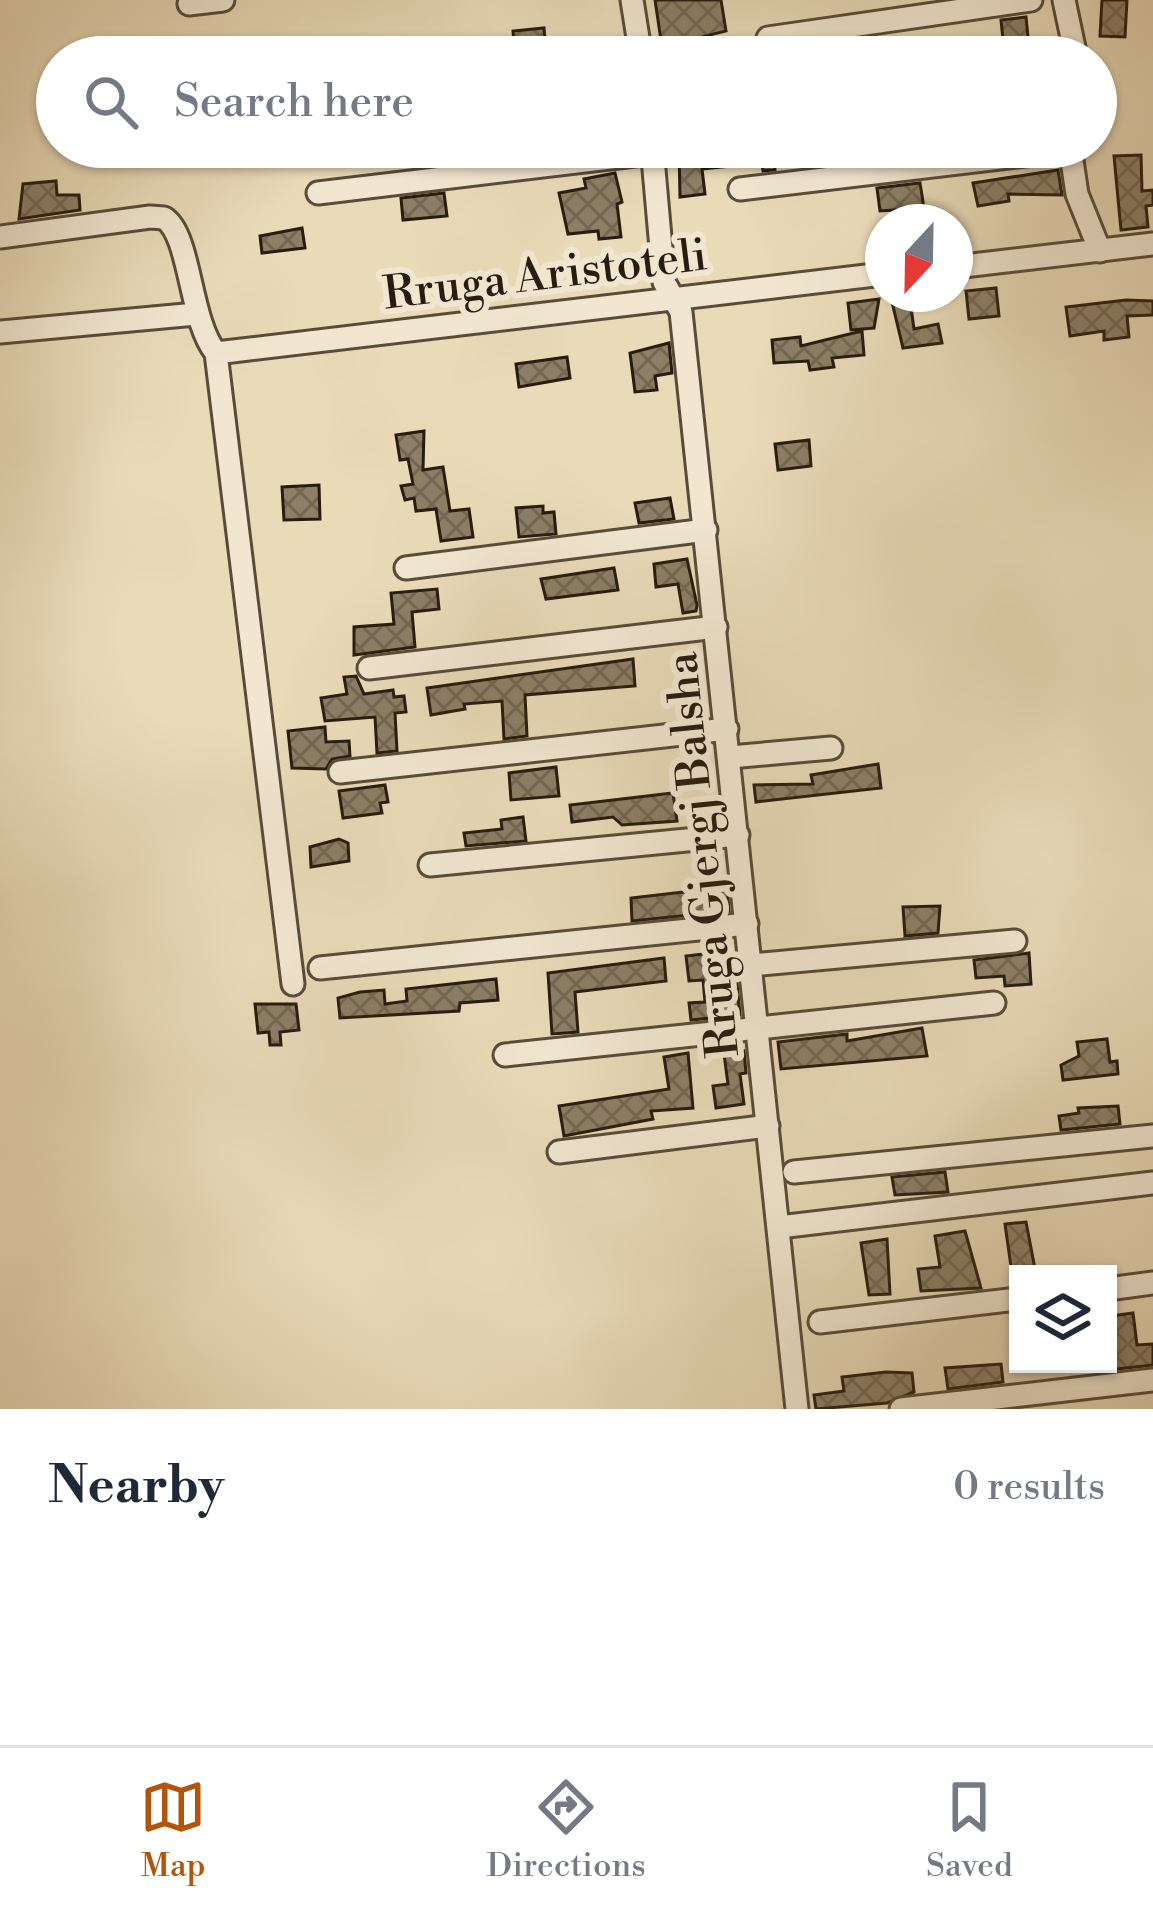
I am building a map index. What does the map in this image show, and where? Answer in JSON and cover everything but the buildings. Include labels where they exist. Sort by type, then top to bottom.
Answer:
[{"type":"street","points":[[189,4],[223,0]]},
{"type":"street","points":[[632,0],[637,36]]},
{"type":"street","points":[[782,36],[1031,0]]},
{"type":"street","points":[[1064,0],[1072,36]]},
{"type":"street","points":[[318,194],[515,168]]},
{"type":"street","name":"Rruga Gjergj Balsha","points":[[654,168],[664,282],[681,312],[797,1409]]},
{"type":"street","points":[[740,189],[908,168]]},
{"type":"street","points":[[1072,168],[1081,207],[1100,251]]},
{"type":"street","points":[[0,237],[164,218],[178,235],[201,334],[216,353],[293,984]]},
{"type":"street","points":[[973,265],[1153,244]]},
{"type":"street","name":"Rruga Aristoteli","points":[[216,353],[865,276]]},
{"type":"street","points":[[0,332],[196,314]]},
{"type":"street","points":[[406,568],[706,530]]},
{"type":"street","points":[[369,668],[716,627]]},
{"type":"street","points":[[340,772],[727,729]]},
{"type":"street","points":[[730,758],[831,748]]},
{"type":"street","points":[[430,865],[738,835]]},
{"type":"street","points":[[320,968],[747,924]]},
{"type":"street","points":[[751,964],[1015,941]]},
{"type":"street","points":[[506,1055],[994,1003]]},
{"type":"street","points":[[559,1152],[768,1126]]},
{"type":"street","points":[[794,1172],[1153,1136]]},
{"type":"street","points":[[778,1227],[1153,1183]]},
{"type":"street","points":[[1117,1287],[1153,1283]]},
{"type":"street","points":[[820,1322],[1009,1300]]},
{"type":"street","points":[[901,1409],[1153,1380]]}]
